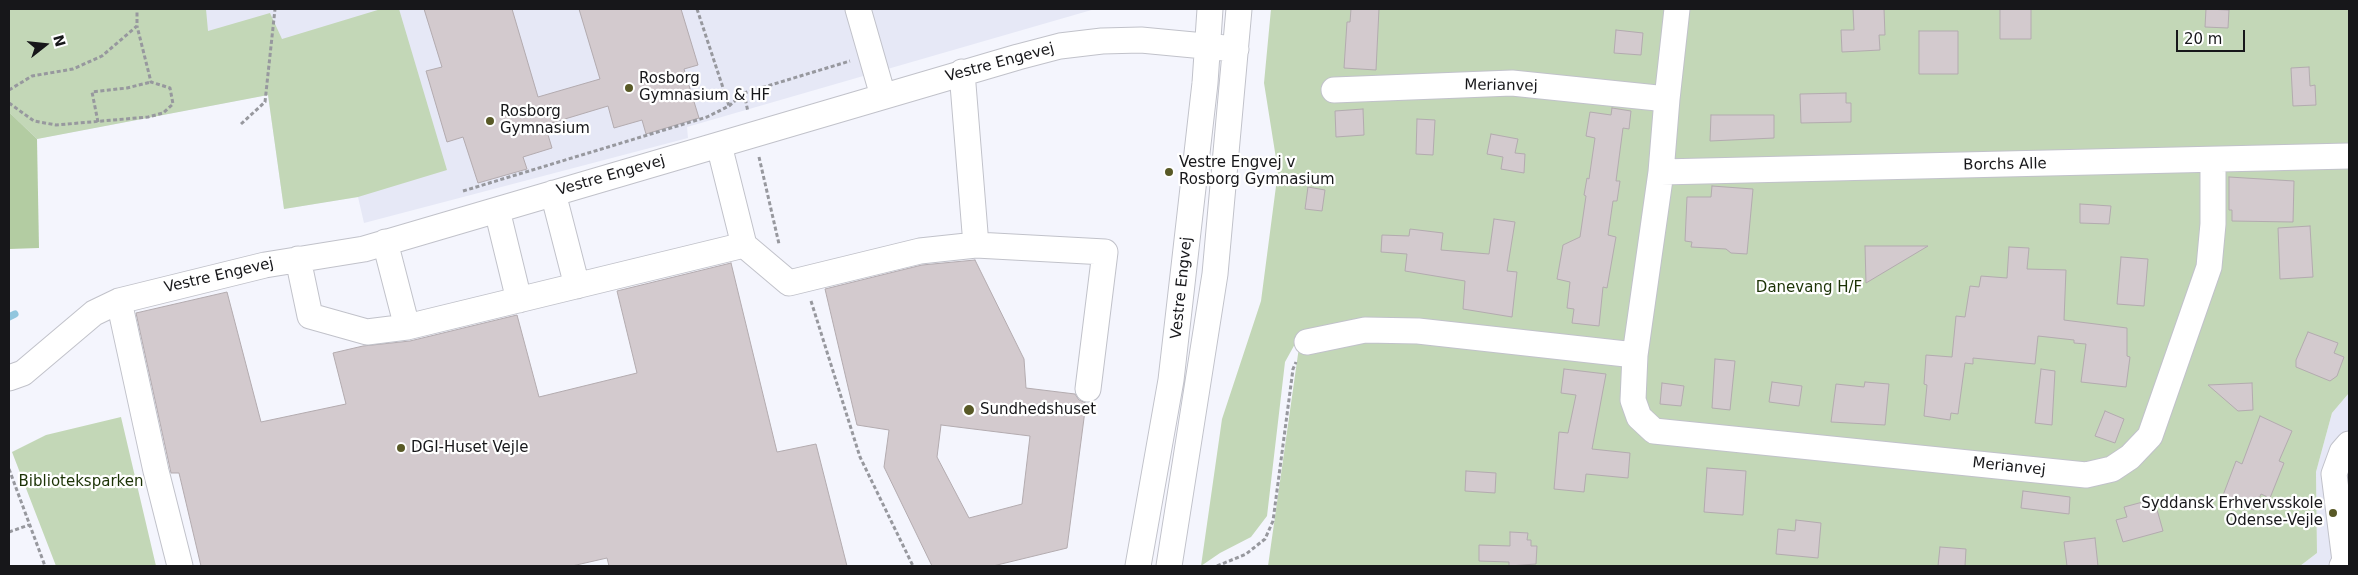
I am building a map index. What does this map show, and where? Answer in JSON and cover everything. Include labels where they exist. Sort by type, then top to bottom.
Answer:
[{"type":"street","points":[[858,9],[883,96]]},
{"type":"street","name":"Vestre Engvej","points":[[1138,566],[1171,380],[1210,9]]},
{"type":"street","name":"Vestre Engvej","points":[[1169,566],[1215,274],[1240,9]]},
{"type":"street","name":"Merianvej","points":[[1677,9],[1666,99],[1661,172],[1635,355],[1633,400],[1639,417],[1654,431],[2086,475],[2112,469],[2130,458],[2150,436],[2209,267],[2213,224],[2213,160]]},
{"type":"street","name":"Vestre Engevej","points":[[9,378],[23,373],[94,313],[119,301],[206,278],[298,259],[364,249],[962,72],[1060,46],[1102,40],[1141,40],[1236,49]]},
{"type":"street","points":[[962,72],[976,245]]},
{"type":"street","name":"Merianvej","points":[[1334,90],[1512,83],[1666,99]]},
{"type":"street","points":[[719,144],[744,245],[788,283],[920,251],[976,245],[1105,252],[1088,389]]},
{"type":"street","name":"Borchs Alle","points":[[1661,172],[2349,156]]},
{"type":"street","points":[[553,193],[577,286]]},
{"type":"street","points":[[496,210],[519,300]]},
{"type":"street","points":[[385,242],[406,327]]},
{"type":"street","points":[[298,259],[310,316],[367,332],[406,327],[744,245]]},
{"type":"street","points":[[119,301],[156,472],[180,566]]},
{"type":"street","points":[[1307,342],[1365,330],[1418,331],[1635,355]]},
{"type":"street","points":[[2342,566],[2345,561],[2334,474],[2342,452],[2349,444]]},
{"type":"path","points":[[137,9],[136,26],[151,82]]},
{"type":"path","points":[[241,124],[265,102],[275,9]]},
{"type":"path","points":[[697,9],[729,106]]},
{"type":"path","points":[[9,90],[32,76],[73,69],[102,56],[136,26]]},
{"type":"path","points":[[463,191],[707,117],[729,106],[744,93],[871,54]]},
{"type":"path","points":[[9,103],[34,121],[56,125],[98,122],[148,117],[163,113],[173,104],[170,88],[151,82],[127,88],[106,88],[92,92],[98,122]]},
{"type":"path","points":[[744,93],[780,246]]},
{"type":"path","points":[[804,279],[860,457],[913,566]]},
{"type":"path","points":[[1217,566],[1246,554],[1265,539],[1273,522],[1293,369],[1307,342]]},
{"type":"path","points":[[9,469],[45,566]]},
{"type":"path","points":[[9,532],[30,526]]},
{"type":"shaded area","name":"Rosborg Gymnasium","points":[[9,9],[1095,9],[687,127],[688,138],[364,223],[358,197],[284,209],[268,95],[37,139],[9,112]]},
{"type":"shaded area","name":"Syddansk Erhvervsskole Odense-Vejle","points":[[2349,393],[2349,566],[2300,566],[2317,553],[2316,472],[2332,413]]},
{"type":"green space","points":[[9,9],[206,9],[208,31],[270,13],[282,39],[381,9],[399,9],[447,170],[358,197],[284,209],[268,95],[37,139],[9,112]]},
{"type":"green space","name":"Danevang H/F","points":[[1271,9],[2349,9],[2349,393],[2332,413],[2316,472],[2317,553],[2300,566],[1268,566],[1301,333],[1285,362],[1267,516],[1251,537],[1220,553],[1201,566],[1222,419],[1261,301],[1278,171],[1264,83]]},
{"type":"green space","points":[[9,112],[37,139],[39,248],[9,249]]},
{"type":"green space","name":"Biblioteksparken","points":[[121,417],[156,566],[56,566],[12,452],[46,435]]},
{"type":"building","name":"Rosborg Gymnasium & HF","points":[[424,9],[512,9],[538,97],[600,79],[579,9],[681,9],[698,65],[684,69],[699,118],[646,134],[642,120],[614,128],[608,106],[545,125],[552,148],[523,157],[527,169],[478,183],[463,137],[447,142],[426,71],[442,67]]},
{"type":"building","points":[[1351,9],[1379,9],[1376,70],[1344,68],[1347,22],[1350,22]]},
{"type":"building","points":[[1853,9],[1884,9],[1885,35],[1879,35],[1880,50],[1842,52],[1841,30],[1854,30]]},
{"type":"building","points":[[2000,9],[2031,9],[2031,39],[2000,39]]},
{"type":"building","points":[[2206,9],[2229,10],[2228,28],[2205,27]]},
{"type":"building","points":[[1616,30],[1643,33],[1641,55],[1614,53]]},
{"type":"building","points":[[1919,31],[1958,31],[1958,74],[1919,74]]},
{"type":"building","points":[[2309,67],[2310,86],[2315,85],[2316,105],[2293,106],[2291,68]]},
{"type":"building","points":[[1846,93],[1846,103],[1851,103],[1851,122],[1801,123],[1800,94]]},
{"type":"building","points":[[1612,108],[1631,111],[1629,129],[1623,128],[1616,181],[1620,181],[1617,201],[1613,201],[1608,235],[1616,237],[1607,288],[1603,287],[1599,326],[1572,323],[1574,309],[1567,308],[1570,282],[1557,279],[1563,245],[1580,237],[1586,196],[1584,195],[1587,178],[1589,179],[1595,138],[1586,136],[1590,112],[1611,115]]},
{"type":"building","points":[[1363,109],[1364,135],[1336,137],[1335,111]]},
{"type":"building","points":[[1711,115],[1774,115],[1774,138],[1710,141]]},
{"type":"building","points":[[1417,119],[1435,120],[1433,155],[1416,154]]},
{"type":"building","points":[[1491,134],[1518,139],[1515,153],[1525,154],[1524,173],[1501,169],[1503,157],[1487,154]]},
{"type":"building","points":[[2229,177],[2294,181],[2293,222],[2232,221],[2232,210],[2229,210]]},
{"type":"building","points":[[1712,186],[1753,189],[1747,254],[1731,253],[1726,249],[1691,247],[1692,242],[1685,241],[1687,197],[1711,197]]},
{"type":"building","points":[[1308,187],[1325,190],[1322,211],[1305,209]]},
{"type":"building","points":[[2080,204],[2111,206],[2109,224],[2080,223]]},
{"type":"building","points":[[1494,219],[1515,222],[1507,271],[1517,272],[1512,317],[1463,309],[1465,281],[1405,271],[1407,254],[1381,252],[1382,235],[1409,236],[1410,229],[1443,233],[1441,250],[1489,254]]},
{"type":"building","points":[[2310,226],[2313,277],[2280,279],[2278,228]]},
{"type":"building","points":[[1865,246],[1928,246],[1866,283]]},
{"type":"building","points":[[2009,247],[2029,248],[2027,269],[2066,270],[2064,320],[2127,328],[2127,356],[2130,357],[2126,387],[2081,382],[2086,344],[2074,343],[2074,340],[2038,336],[2035,364],[1973,358],[1973,364],[1965,363],[1958,414],[1951,413],[1950,420],[1924,416],[1927,385],[1924,384],[1926,355],[1952,357],[1956,316],[1965,317],[1970,286],[1979,287],[1981,276],[2007,278]]},
{"type":"building","points":[[2121,257],[2148,259],[2144,306],[2117,304]]},
{"type":"building","name":"Sundhedshuset","points":[[975,260],[1024,359],[1026,388],[1075,394],[1079,400],[1086,403],[1067,548],[993,566],[932,566],[884,467],[889,430],[857,425],[825,289],[922,265]],"holes":[[[941,425],[1030,436],[1022,504],[969,518],[937,457]]]},
{"type":"building","name":"DGI-Huset Vejle","points":[[731,263],[777,452],[816,444],[847,566],[609,566],[607,558],[572,566],[201,566],[179,473],[171,473],[136,313],[227,292],[261,422],[346,404],[333,353],[363,346],[410,341],[517,315],[539,397],[637,373],[617,291]]},
{"type":"building","points":[[2308,332],[2338,343],[2334,353],[2344,357],[2337,376],[2330,381],[2296,367],[2296,360]]},
{"type":"building","points":[[1715,359],[1735,361],[1730,410],[1712,408]]},
{"type":"building","points":[[1564,369],[1606,374],[1592,449],[1630,453],[1628,478],[1586,474],[1584,492],[1554,489],[1559,432],[1568,433],[1576,395],[1561,393]]},
{"type":"building","points":[[2041,369],[2055,371],[2052,425],[2035,423]]},
{"type":"building","points":[[1772,382],[1802,386],[1799,406],[1769,402]]},
{"type":"building","points":[[1865,382],[1889,384],[1885,425],[1831,422],[1836,384],[1864,387]]},
{"type":"building","points":[[1662,383],[1684,386],[1681,406],[1660,404]]},
{"type":"building","points":[[2252,383],[2253,410],[2238,411],[2208,385]]},
{"type":"building","points":[[2105,411],[2124,419],[2115,443],[2095,436]]},
{"type":"building","points":[[2260,416],[2292,431],[2279,461],[2284,463],[2270,498],[2261,494],[2254,510],[2222,498],[2236,461],[2242,464]]},
{"type":"building","points":[[1707,468],[1746,471],[1743,515],[1704,512]]},
{"type":"building","points":[[1466,471],[1496,473],[1495,493],[1465,491]]},
{"type":"building","points":[[2023,491],[2070,497],[2069,514],[2021,508]]},
{"type":"building","points":[[2154,499],[2163,531],[2123,542],[2116,520],[2127,517],[2124,507]]},
{"type":"building","points":[[1796,520],[1821,523],[1818,558],[1776,554],[1778,529],[1795,531]]},
{"type":"building","points":[[1510,532],[1528,533],[1527,540],[1531,540],[1531,546],[1537,546],[1536,564],[1509,566],[1509,562],[1479,561],[1479,545],[1510,546]]},
{"type":"building","points":[[2095,538],[2098,566],[2067,566],[2064,542]]},
{"type":"building","points":[[1940,547],[1966,549],[1965,566],[1938,566]]},
{"type":"waterway","points":[[9,317],[15,314]]},
{"type":"place","name":"Rosborg Gymnasium & HF","points":[[629,88]]},
{"type":"place","name":"Rosborg Gymnasium","points":[[490,121]]},
{"type":"place","name":"Vestre Engvej v Rosborg Gymnasium","points":[[1169,172]]},
{"type":"place","name":"Sundhedshuset","points":[[969,410]]},
{"type":"place","name":"DGI-Huset Vejle","points":[[401,448]]},
{"type":"place","name":"Syddansk Erhvervsskole Odense-Vejle","points":[[2333,513]]}]
